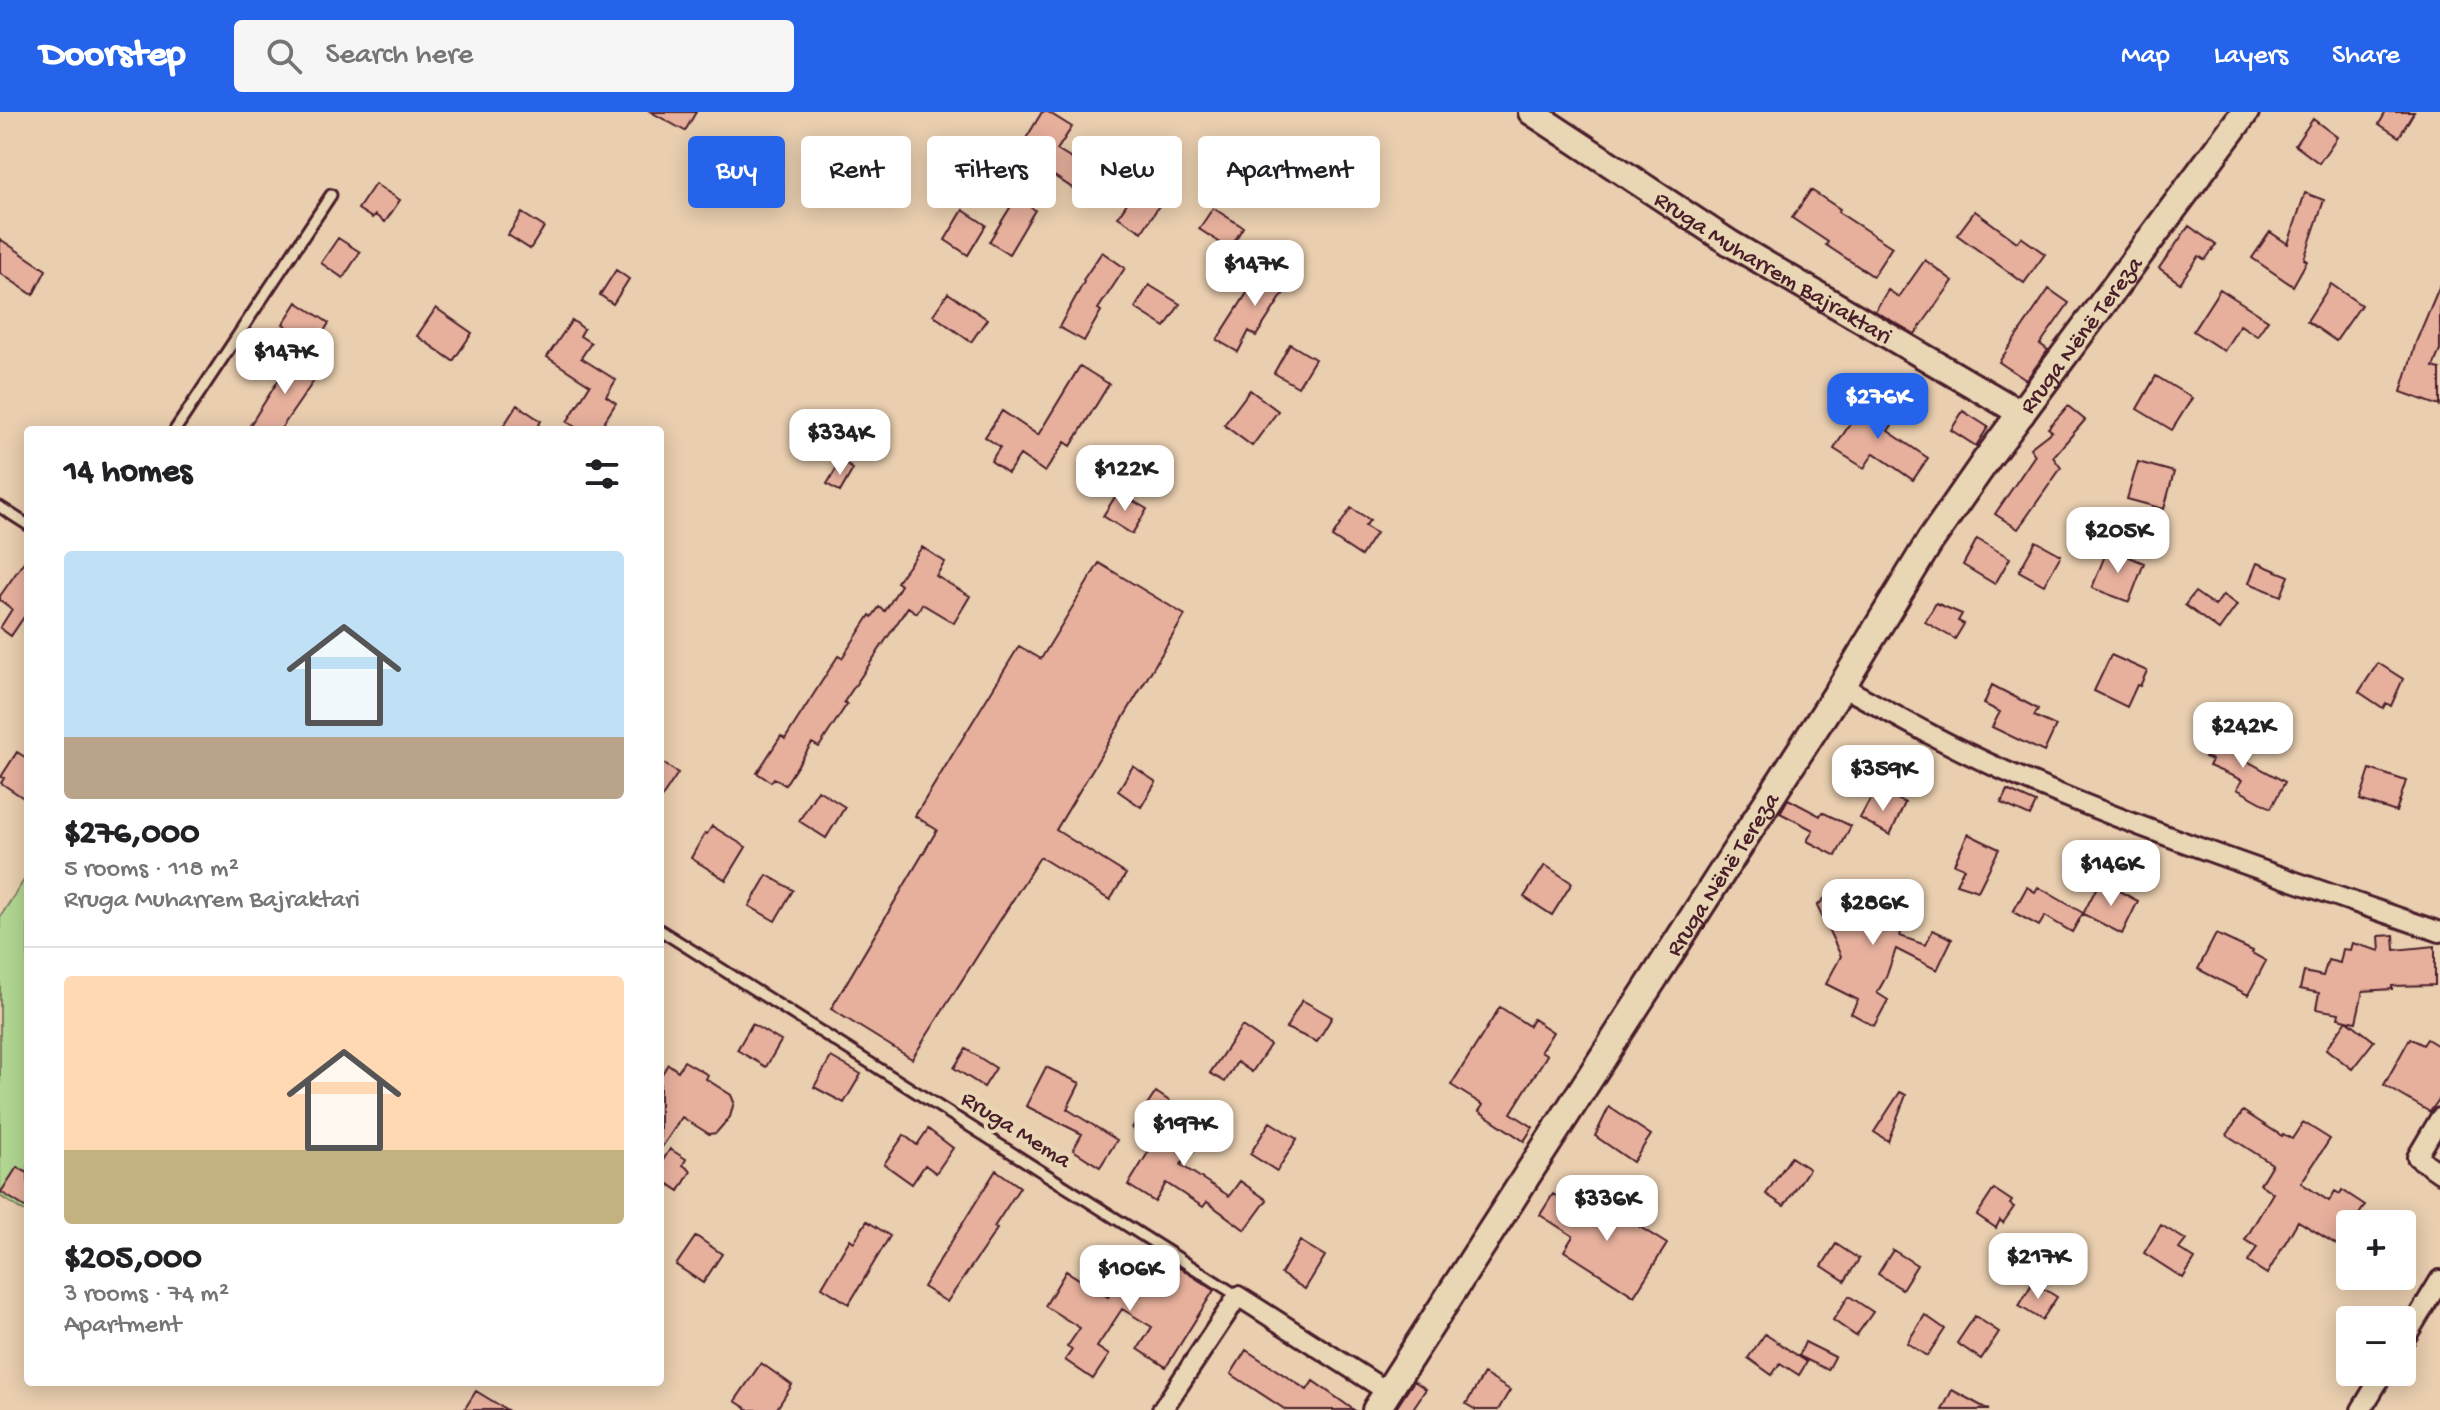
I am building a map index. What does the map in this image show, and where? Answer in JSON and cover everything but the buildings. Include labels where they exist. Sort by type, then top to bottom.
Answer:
[{"type":"main road","name":"Rruga Nënë Tereza","points":[[1382,1401],[1842,686],[1930,541],[1987,459],[2245,112]]},
{"type":"street","name":"Rruga Muharrem Bajraktari","points":[[1531,112],[1730,243],[2022,414]]},
{"type":"street","points":[[1842,686],[1938,739],[2005,771],[2193,847],[2440,932]]},
{"type":"street","points":[[2440,1118],[2417,1157],[2440,1173]]},
{"type":"street","points":[[2416,1320],[2440,1280]]},
{"type":"street","points":[[1162,1410],[1238,1296]]},
{"type":"street","name":"Rruga Mema","points":[[1238,1296],[1382,1401]]},
{"type":"street","points":[[2361,1410],[2376,1386]]},
{"type":"lane","points":[[178,426],[331,195]]},
{"type":"lane","points":[[0,507],[24,522]]},
{"type":"lane","name":"Rruga Mema","points":[[664,933],[1238,1296]]},
{"type":"green space","points":[[24,880],[24,1211],[0,1196],[0,917]]}]
